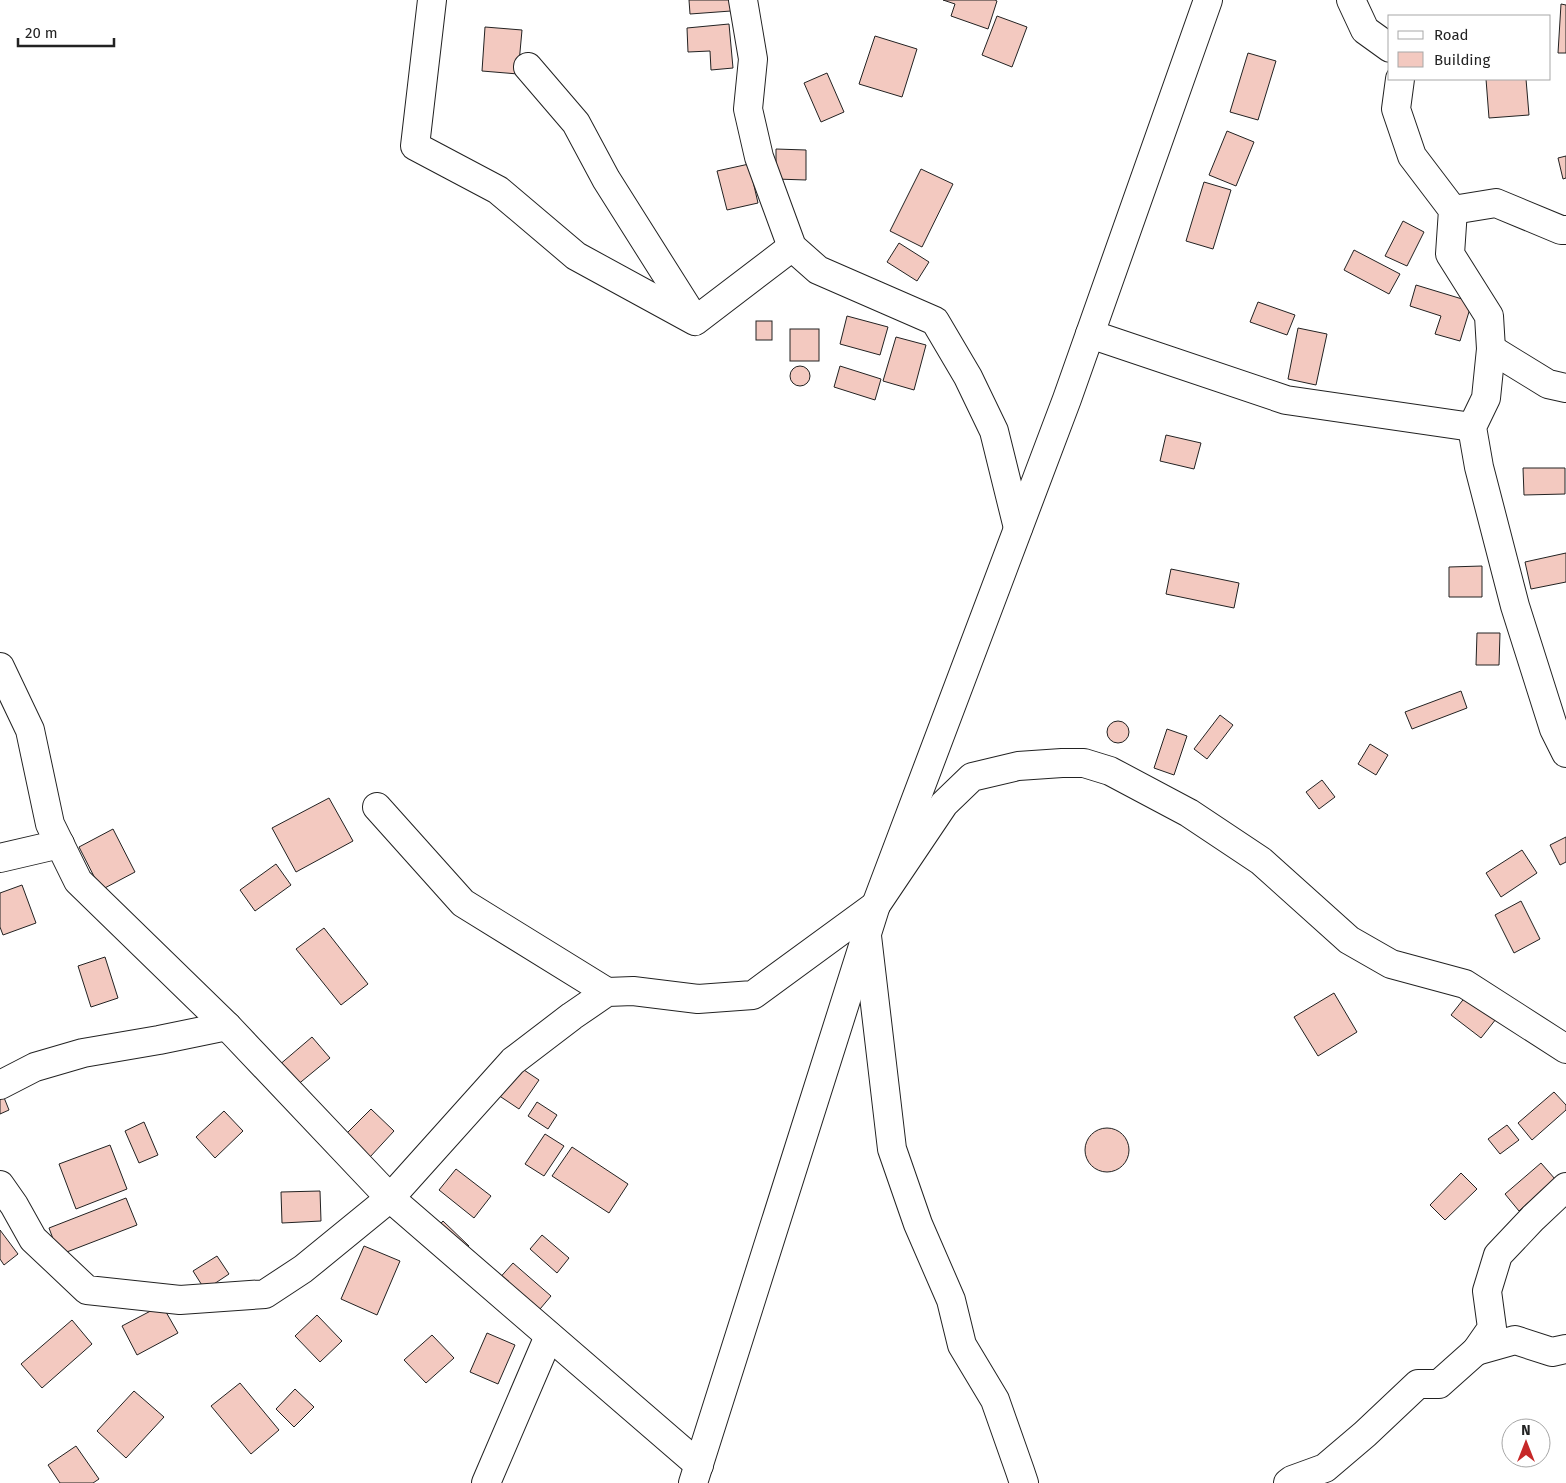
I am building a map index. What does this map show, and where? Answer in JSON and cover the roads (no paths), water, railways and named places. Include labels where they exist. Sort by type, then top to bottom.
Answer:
[{"type":"street","points":[[432,0],[415,146],[498,190],[576,256],[695,320]]},
{"type":"street","points":[[743,0],[752,59],[748,109],[759,157],[792,247],[818,270],[935,321],[968,377],[994,431],[1018,528]]},
{"type":"street","points":[[0,667],[30,730],[50,824],[78,881],[227,1026],[390,1198],[549,1336],[696,1474],[876,906],[1090,334],[1208,0]]},
{"type":"street","points":[[1332,0],[1365,30],[1388,47]]},
{"type":"street","points":[[1350,0],[1365,30]]},
{"type":"street","points":[[528,67],[576,123],[606,178],[695,320]]},
{"type":"street","points":[[1400,80],[1396,110],[1412,156],[1453,210],[1450,254],[1489,316],[1491,349],[1486,398],[1472,427],[1479,467],[1515,606],[1554,729],[1566,753]]},
{"type":"street","points":[[1453,210],[1496,203],[1560,230],[1566,230]]},
{"type":"street","points":[[695,320],[792,247]]},
{"type":"street","points":[[1090,334],[1286,400],[1472,427]]},
{"type":"street","points":[[1491,349],[1548,384],[1566,388]]},
{"type":"street","points":[[0,1185],[14,1205],[33,1239],[86,1290],[180,1300],[265,1294],[303,1269],[390,1198],[513,1061],[572,1016],[607,992],[634,991],[698,999],[753,995],[876,906],[944,804],[972,777],[1018,766],[1062,763],[1084,764],[1110,771],[1189,813],[1261,861],[1350,940],[1392,964],[1465,984],[1566,1049]]},
{"type":"street","points":[[377,807],[463,903],[607,992]]},
{"type":"street","points":[[0,858],[60,844]]},
{"type":"street","points":[[867,936],[892,1149],[918,1224],[951,1300],[962,1345],[995,1400],[1024,1483]]},
{"type":"street","points":[[0,1085],[35,1067],[83,1053],[227,1026]]},
{"type":"street","points":[[1288,1483],[1324,1468],[1365,1434],[1418,1384],[1439,1384],[1476,1351],[1492,1328],[1487,1291],[1498,1255],[1566,1187]]},
{"type":"street","points":[[486,1483],[549,1336]]},
{"type":"street","points":[[1476,1351],[1515,1340],[1552,1352],[1566,1350]]}]
